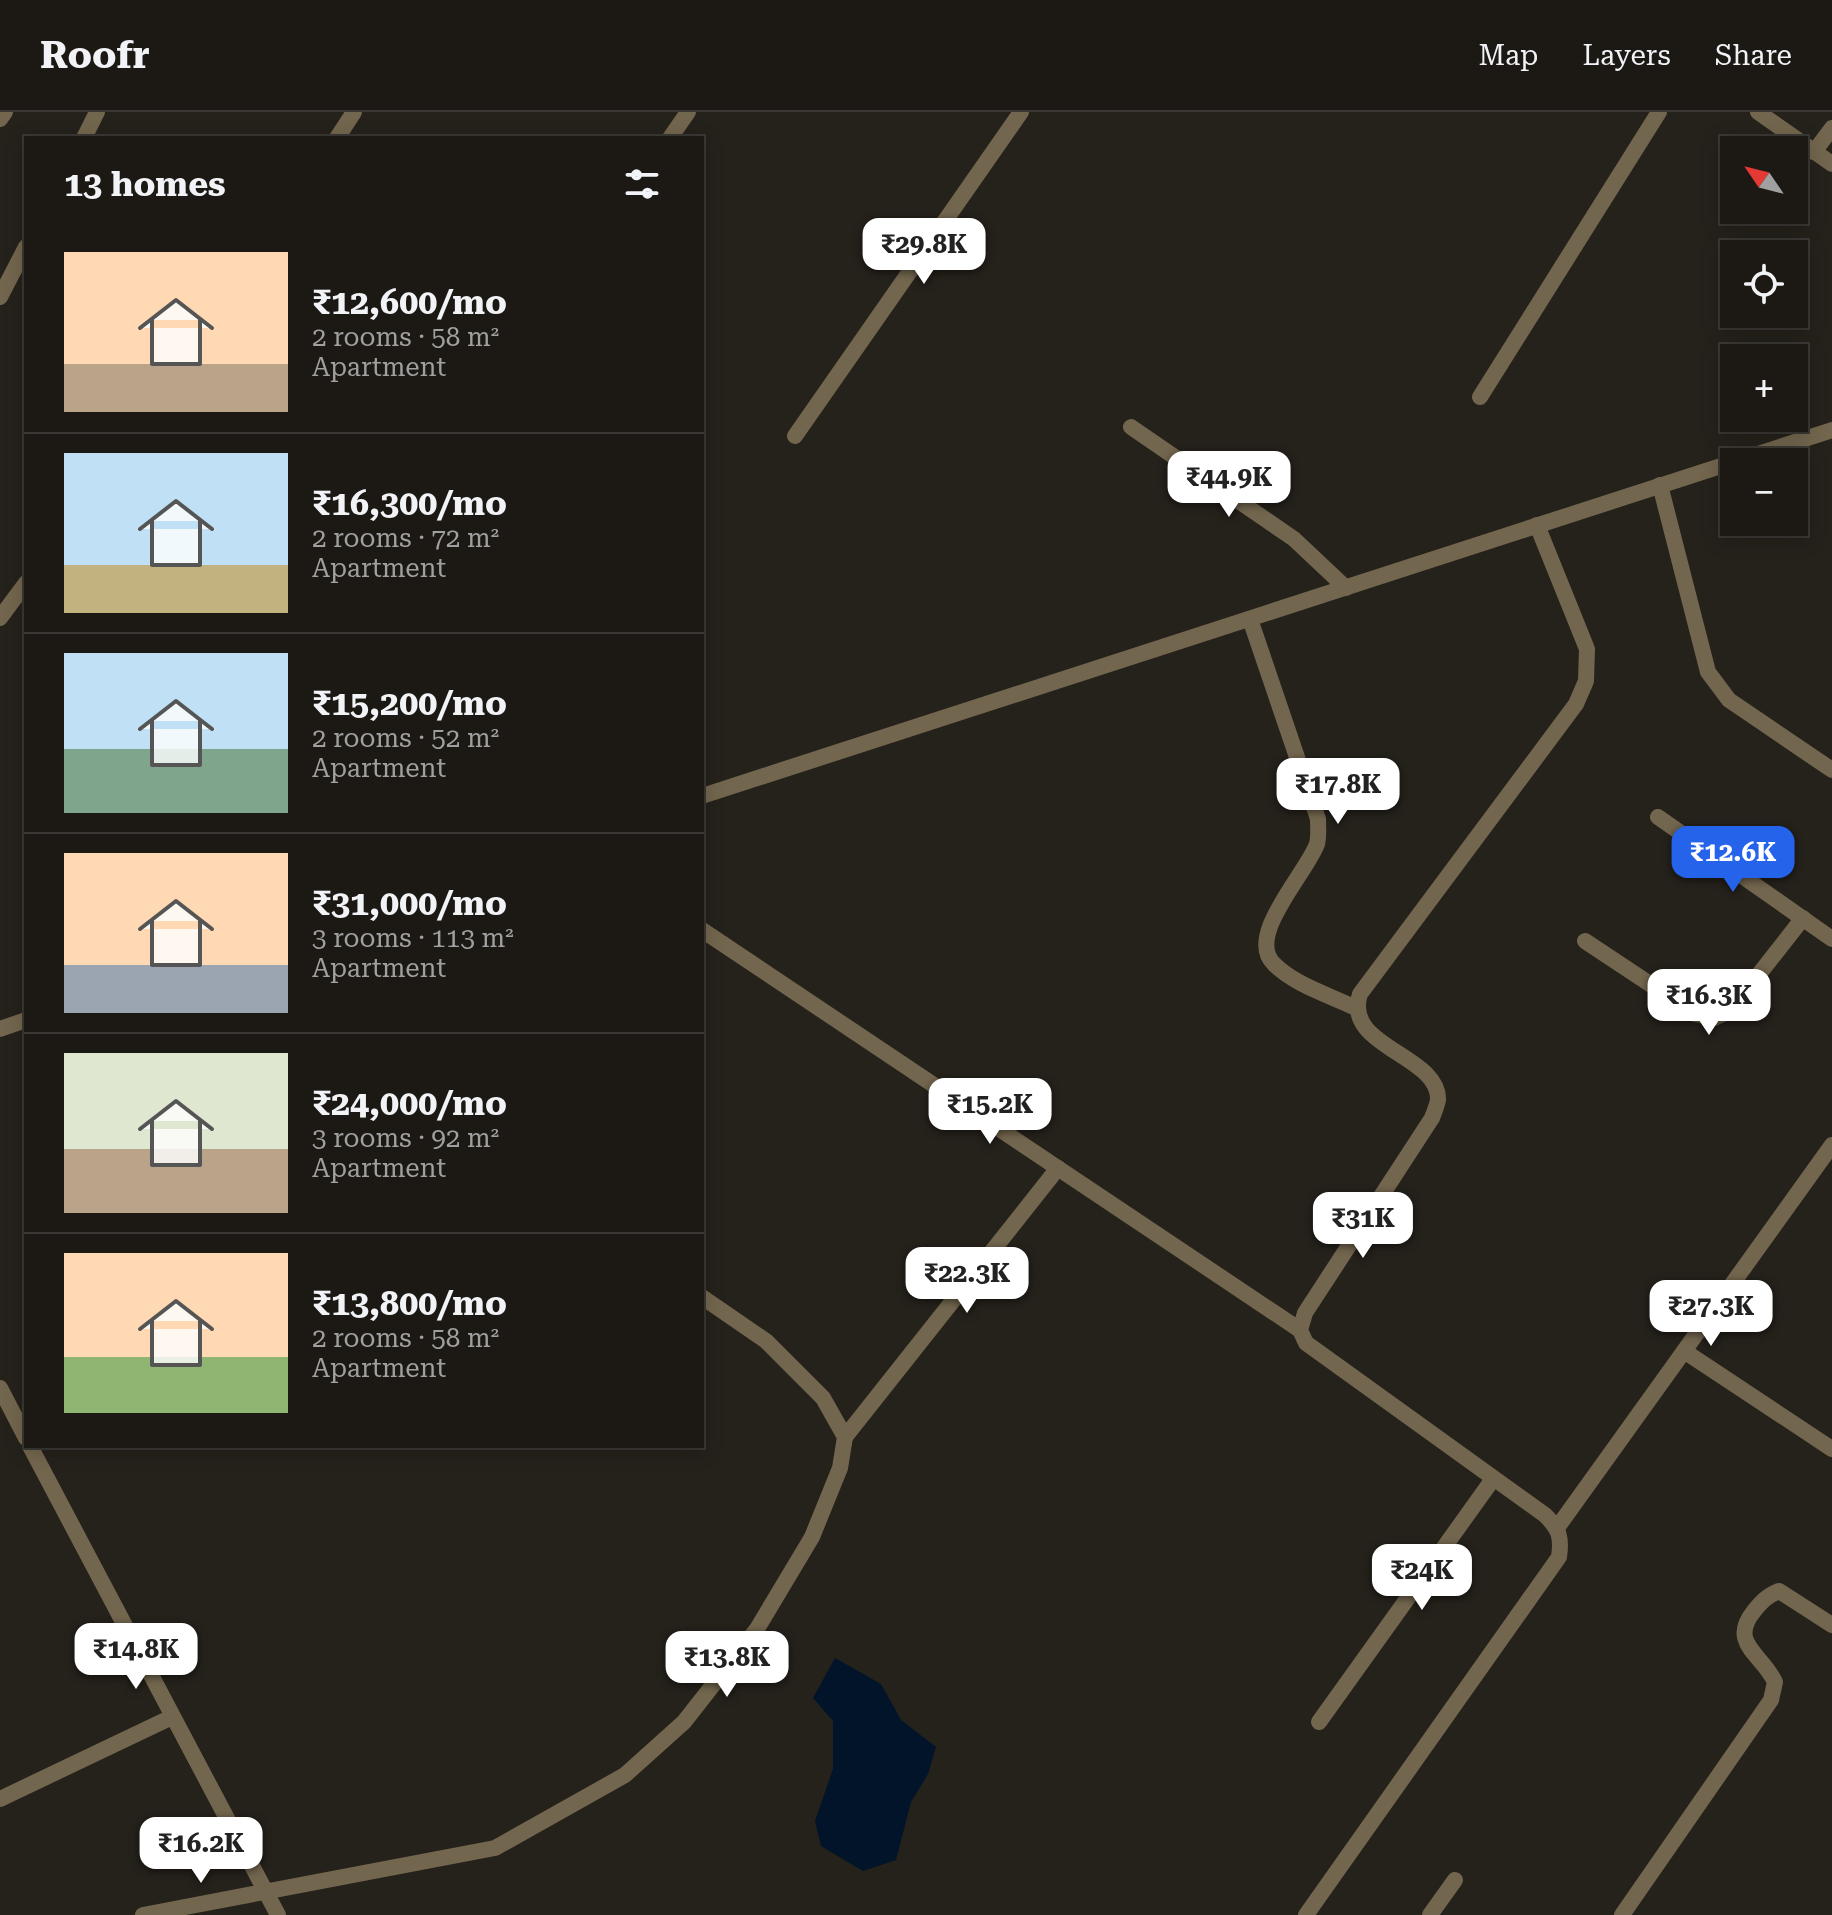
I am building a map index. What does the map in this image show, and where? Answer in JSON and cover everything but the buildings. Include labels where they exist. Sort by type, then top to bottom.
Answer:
[{"type":"street","points":[[0,119],[5,112]]},
{"type":"street","points":[[85,136],[97,112]]},
{"type":"street","points":[[338,136],[354,112]]},
{"type":"street","points":[[671,136],[688,112]]},
{"type":"street","points":[[795,436],[1021,112]]},
{"type":"street","points":[[1480,397],[1659,112]]},
{"type":"street","points":[[1758,112],[1832,164]]},
{"type":"street","points":[[1814,152],[1832,128]]},
{"type":"street","points":[[0,297],[24,251]]},
{"type":"street","points":[[1131,427],[1294,539],[1346,588]]},
{"type":"street","points":[[704,795],[1832,430]]},
{"type":"street","points":[[1660,485],[1708,672],[1729,700],[1832,770]]},
{"type":"street","points":[[1300,1330],[1305,1313],[1432,1118],[1438,1098],[1431,1079],[1371,1033],[1359,1018],[1356,1008],[1360,994],[1576,704],[1586,681],[1587,649],[1537,525]]},
{"type":"street","points":[[0,618],[24,586]]},
{"type":"street","points":[[1250,619],[1318,819],[1318,841],[1267,929],[1265,948],[1272,962],[1290,977],[1356,1008]]},
{"type":"street","points":[[1658,817],[1832,939]]},
{"type":"street","points":[[1585,941],[1695,1014],[1714,1018],[1731,1010],[1803,918]]},
{"type":"street","points":[[704,931],[1300,1330],[1306,1343],[1557,1528],[1561,1540],[1559,1557],[1306,1915]]},
{"type":"street","points":[[0,1029],[24,1021]]},
{"type":"street","points":[[1557,1528],[1832,1145]]},
{"type":"street","points":[[143,1915],[264,1895],[495,1848],[625,1775],[684,1722],[757,1629],[812,1537],[840,1468],[845,1437],[1058,1168]]},
{"type":"street","points":[[704,1298],[766,1341],[823,1398],[845,1437]]},
{"type":"street","points":[[1684,1351],[1832,1449]]},
{"type":"street","points":[[0,1388],[24,1434]]},
{"type":"street","points":[[31,1448],[264,1895],[278,1915]]},
{"type":"street","points":[[1319,1722],[1493,1479]]},
{"type":"street","points":[[1622,1915],[1771,1700],[1775,1682],[1768,1666],[1749,1648],[1743,1635],[1745,1623],[1766,1597],[1779,1591],[1832,1625]]},
{"type":"street","points":[[0,1799],[172,1717]]},
{"type":"street","points":[[1430,1915],[1455,1880]]},
{"type":"water","points":[[835,1658],[881,1684],[901,1720],[936,1747],[928,1774],[911,1802],[896,1860],[863,1871],[821,1846],[815,1821],[833,1769],[833,1721],[813,1698]]}]
